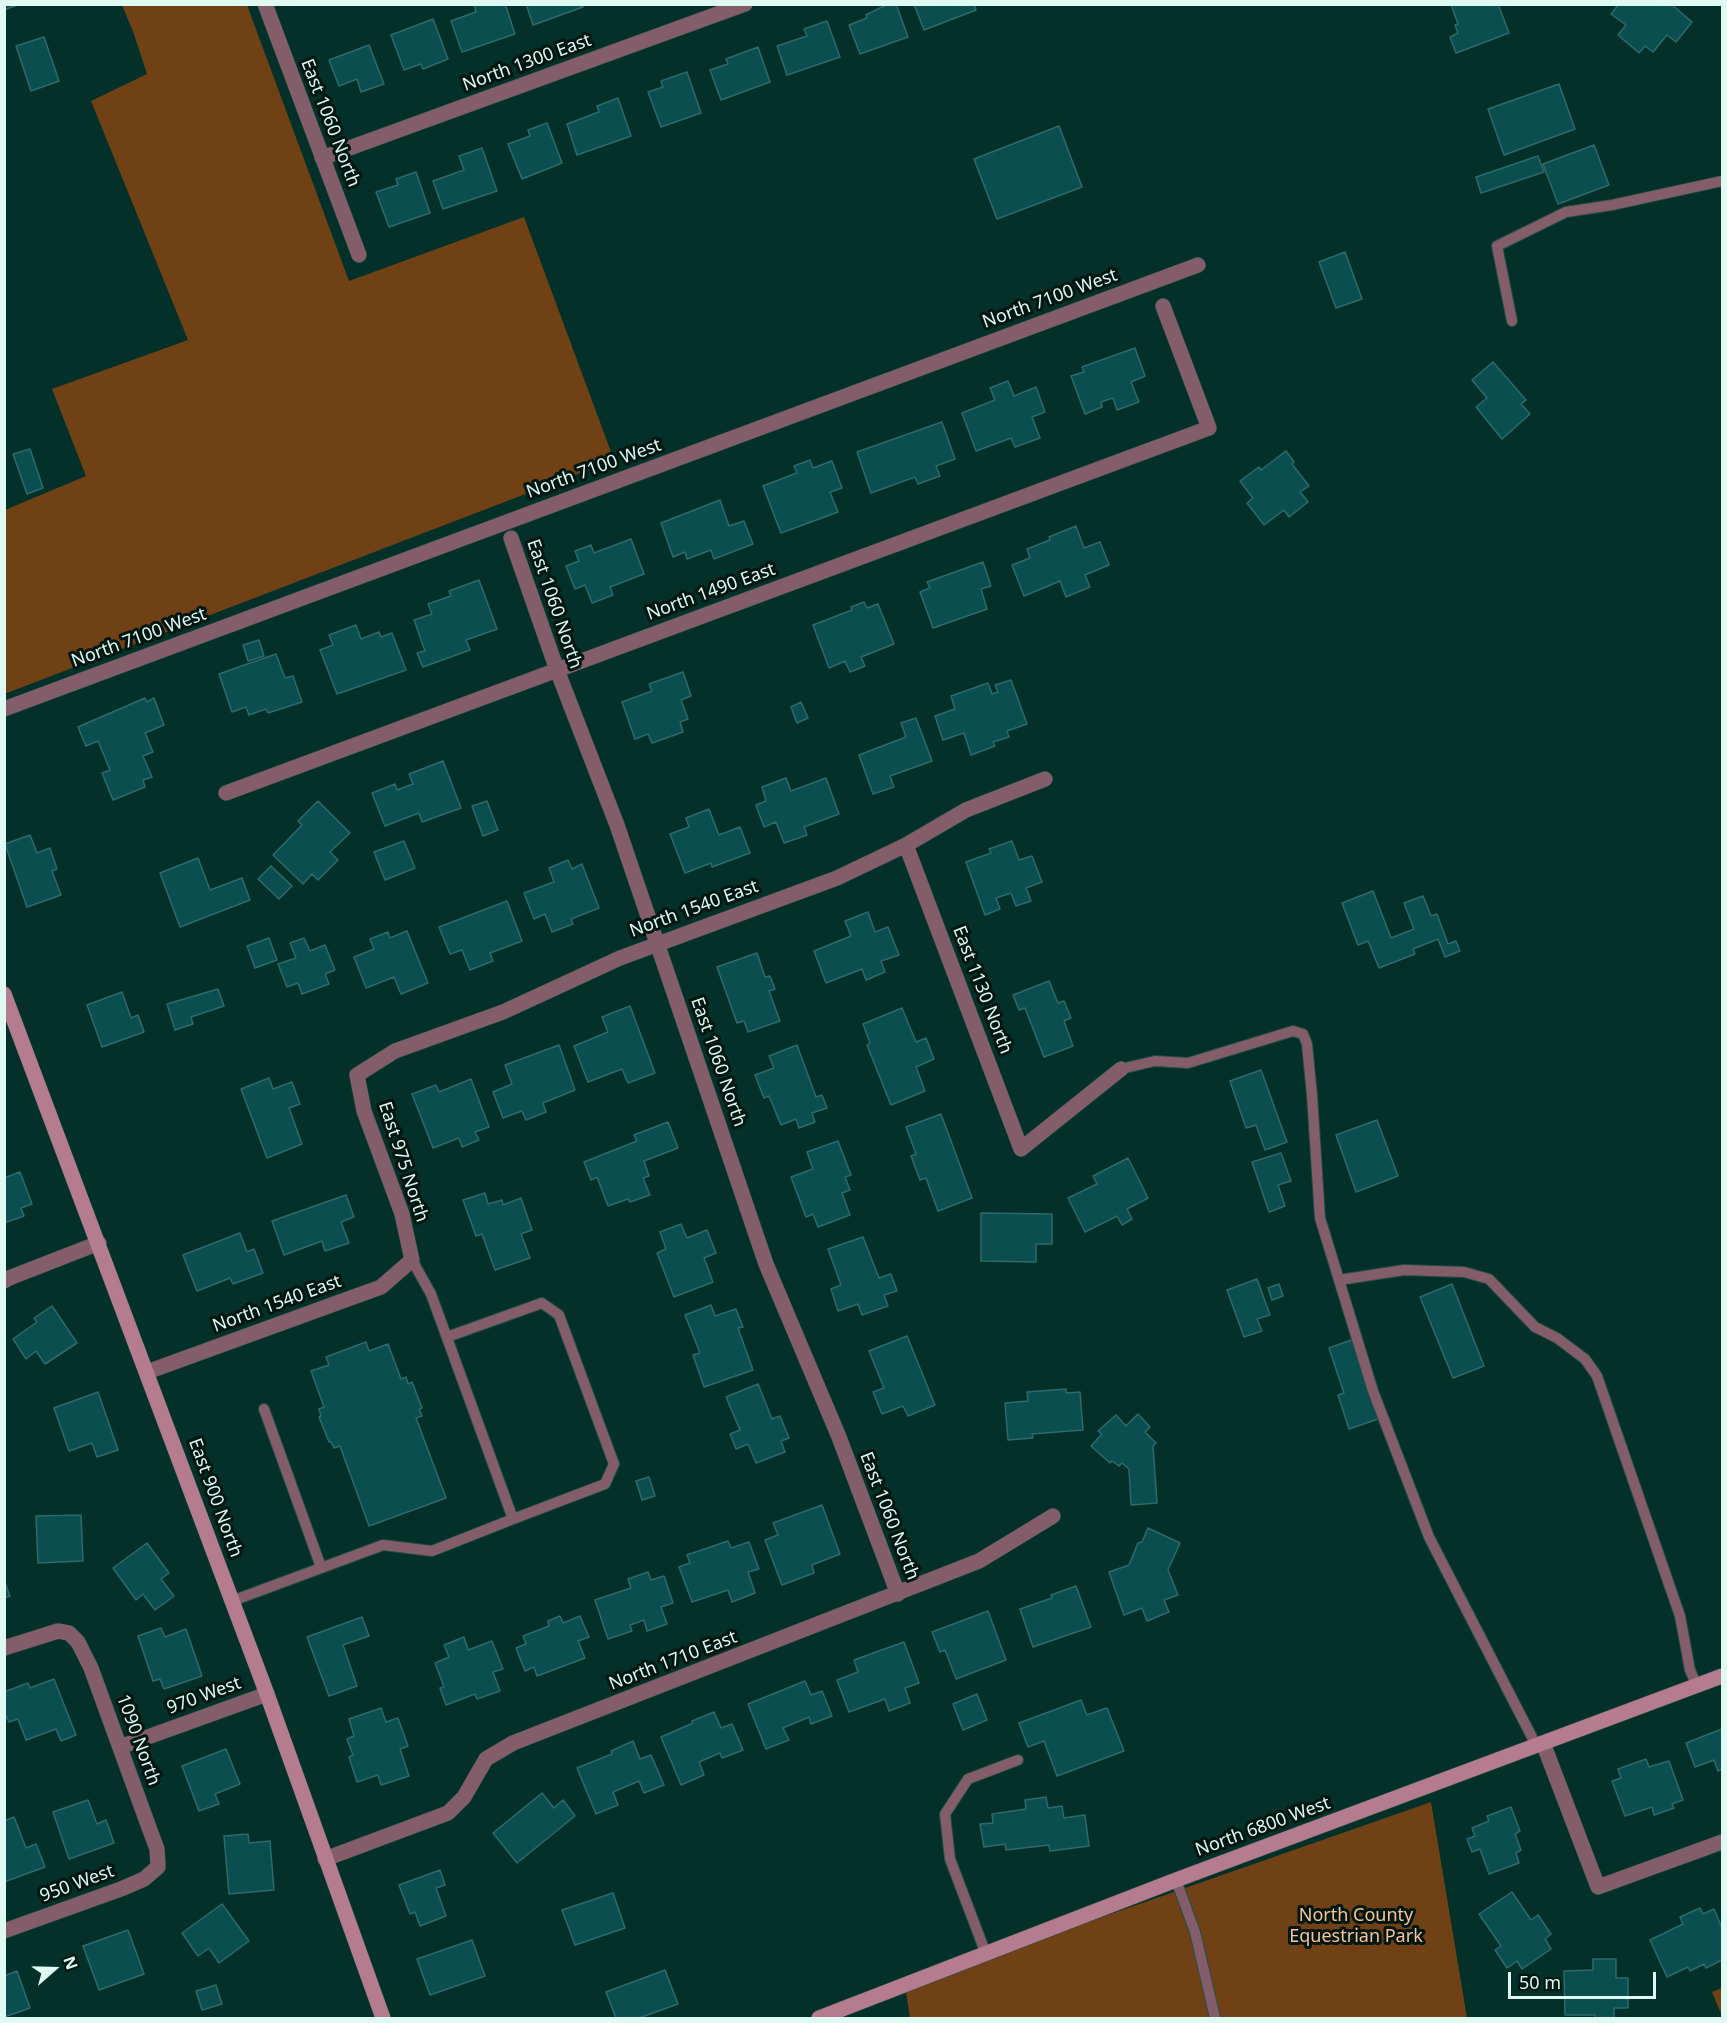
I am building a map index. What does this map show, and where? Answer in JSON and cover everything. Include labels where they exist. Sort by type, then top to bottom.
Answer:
[{"type":"street","name":"East 1060 North","points":[[265,4],[359,255]]},
{"type":"street","name":"North 1300 East","points":[[322,158],[745,4]]},
{"type":"street","name":"North 7100 West","points":[[4,709],[1198,265]]},
{"type":"street","name":"North 1490 East","points":[[226,793],[1209,428],[1163,306]]},
{"type":"street","name":"East 1060 North","points":[[511,538],[556,670],[617,825],[766,1264],[839,1437],[898,1594]]},
{"type":"street","name":"North 1540 East","points":[[357,1075],[395,1051],[503,1012],[657,943],[837,878],[906,845],[966,810],[1045,779]]},
{"type":"street","name":"East 1130 North","points":[[906,845],[1021,1149],[1121,1069]]},
{"type":"street","name":"East 900 North","points":[[4,994],[267,1694],[383,2019]]},
{"type":"street","name":"East 975 North","points":[[357,1075],[364,1111],[402,1214],[412,1260]]},
{"type":"street","points":[[4,1281],[99,1243]]},
{"type":"street","name":"North 1540 East","points":[[147,1372],[381,1287],[412,1260]]},
{"type":"street","name":"North 1710 East","points":[[325,1859],[448,1813],[464,1797],[486,1760],[513,1743],[980,1561],[1053,1516]]},
{"type":"street","name":"1090 North","points":[[4,1648],[58,1631],[69,1633],[78,1642],[91,1668],[157,1849],[158,1867]]},
{"type":"street","name":"North 6800 West","points":[[819,2019],[1176,1880],[1722,1676]]},
{"type":"street","name":"970 West","points":[[120,1747],[267,1694]]},
{"type":"street","points":[[1539,1744],[1598,1887],[1722,1842]]},
{"type":"street","name":"950 West","points":[[4,1931],[121,1889],[144,1879],[158,1867]]},
{"type":"lane","points":[[1512,321],[1497,246],[1566,212],[1612,205],[1722,180]]},
{"type":"lane","points":[[1121,1069],[1155,1061],[1188,1063],[1293,1031],[1303,1034],[1307,1044],[1311,1084],[1320,1218],[1373,1391],[1429,1537],[1539,1744]]},
{"type":"lane","points":[[412,1260],[431,1294],[513,1519]]},
{"type":"lane","points":[[1339,1280],[1404,1269],[1464,1272],[1489,1280],[1534,1327],[1557,1338],[1585,1359],[1596,1376],[1680,1616],[1690,1670],[1696,1686]]},
{"type":"lane","points":[[232,1601],[382,1545],[432,1551],[605,1484],[614,1464],[559,1315],[542,1303],[447,1337]]},
{"type":"lane","points":[[264,1409],[321,1567]]},
{"type":"lane","points":[[986,1954],[950,1858],[945,1814],[968,1779],[1018,1760]]},
{"type":"lane","points":[[1176,1880],[1195,1932],[1215,2019]]},
{"type":"green space","points":[[122,5],[247,5],[349,281],[524,217],[614,460],[7,693],[4,692],[5,510],[86,476],[52,389],[188,340],[91,101],[147,74]]},
{"type":"green space","name":"North County Equestrian Park","points":[[1431,1802],[1467,2018],[910,2018],[905,1986]]},
{"type":"green space","points":[[1722,1988],[1722,2016],[1712,1992]]},
{"type":"building","points":[[4,4],[20,4],[4,10]]},
{"type":"building","points":[[474,4],[505,4],[515,34],[462,52],[451,21],[476,12]]},
{"type":"building","points":[[526,4],[582,4],[583,7],[533,25]]},
{"type":"building","points":[[888,4],[896,4],[908,37],[860,54],[849,25],[867,18],[866,15]]},
{"type":"building","points":[[914,4],[974,4],[976,10],[924,30]]},
{"type":"building","points":[[1451,4],[1498,4],[1509,33],[1456,53],[1450,37],[1458,33],[1455,25],[1458,24]]},
{"type":"building","points":[[1619,4],[1655,4],[1657,6],[1658,4],[1671,4],[1692,22],[1676,42],[1667,35],[1653,52],[1645,46],[1639,53],[1618,35],[1626,25],[1611,14]]},
{"type":"building","points":[[433,19],[448,59],[423,69],[421,64],[404,70],[391,35]]},
{"type":"building","points":[[827,21],[840,57],[787,75],[777,46],[807,36],[804,29]]},
{"type":"building","points":[[44,37],[59,81],[31,91],[16,46]]},
{"type":"building","points":[[369,45],[384,84],[361,92],[357,79],[339,86],[329,60]]},
{"type":"building","points":[[758,47],[770,82],[721,100],[710,70],[728,64],[726,59]]},
{"type":"building","points":[[687,72],[701,113],[661,127],[648,92],[663,87],[661,81]]},
{"type":"building","points":[[1559,84],[1575,129],[1504,155],[1488,109]]},
{"type":"building","points":[[618,98],[631,136],[577,155],[567,124],[599,112],[597,106]]},
{"type":"building","points":[[547,123],[562,163],[522,179],[508,144],[530,136],[528,130]]},
{"type":"building","points":[[1059,126],[1082,187],[997,219],[974,159]]},
{"type":"building","points":[[1594,145],[1609,185],[1558,204],[1543,164]]},
{"type":"building","points":[[482,148],[497,191],[443,209],[433,181],[464,170],[459,156]]},
{"type":"building","points":[[1538,156],[1544,172],[1481,193],[1476,177]]},
{"type":"building","points":[[416,172],[430,213],[389,227],[376,192],[398,185],[396,179]]},
{"type":"building","points":[[1345,252],[1362,299],[1336,308],[1319,262]]},
{"type":"building","points":[[1135,348],[1145,376],[1131,382],[1139,402],[1117,410],[1113,398],[1101,402],[1102,407],[1085,414],[1071,376],[1084,372],[1082,367]]},
{"type":"building","points":[[1493,362],[1526,400],[1521,404],[1530,414],[1502,439],[1476,407],[1487,398],[1472,380]]},
{"type":"building","points":[[1008,381],[1014,396],[1036,387],[1045,412],[1032,417],[1040,438],[1015,447],[1011,438],[976,451],[962,413],[995,400],[990,388]]},
{"type":"building","points":[[942,422],[955,459],[936,466],[940,476],[918,484],[915,477],[871,493],[857,452]]},
{"type":"building","points":[[30,449],[43,488],[27,494],[13,454]]},
{"type":"building","points":[[1286,451],[1294,462],[1292,464],[1309,486],[1300,492],[1308,502],[1289,517],[1284,510],[1264,525],[1247,503],[1253,498],[1240,481],[1259,467],[1261,470]]},
{"type":"building","points":[[810,460],[813,468],[832,461],[842,488],[830,492],[838,512],[781,533],[763,486],[797,473],[794,466]]},
{"type":"building","points":[[720,500],[729,526],[744,521],[753,544],[714,559],[711,550],[687,559],[685,552],[673,557],[661,523]]},
{"type":"building","points":[[1076,526],[1084,548],[1100,542],[1109,565],[1085,575],[1090,587],[1066,597],[1060,581],[1024,596],[1012,565],[1030,558],[1027,549]]},
{"type":"building","points":[[631,539],[644,574],[610,587],[613,595],[592,603],[585,585],[575,589],[566,566],[579,561],[575,551],[591,545],[594,553]]},
{"type":"building","points":[[983,562],[991,586],[981,589],[987,609],[933,628],[920,592],[930,588],[927,582]]},
{"type":"building","points":[[479,580],[497,629],[466,640],[470,650],[423,667],[417,653],[425,651],[414,620],[432,614],[428,604],[451,596],[449,591]]},
{"type":"building","points":[[864,602],[867,608],[878,604],[894,644],[861,657],[865,666],[850,672],[845,661],[829,668],[813,625],[852,610],[851,607]]},
{"type":"building","points":[[356,625],[361,639],[379,632],[381,637],[392,633],[406,670],[337,694],[320,650],[333,645],[329,635]]},
{"type":"building","points":[[259,640],[264,656],[248,661],[243,645]]},
{"type":"building","points":[[276,654],[285,678],[293,676],[302,702],[268,713],[266,709],[249,715],[246,707],[232,712],[219,674]]},
{"type":"building","points":[[683,672],[691,696],[681,700],[688,719],[680,722],[683,732],[652,743],[648,734],[635,739],[622,702],[652,691],[649,684]]},
{"type":"building","points":[[1011,680],[1027,724],[1007,731],[1009,737],[993,742],[995,746],[971,755],[964,733],[943,740],[935,716],[955,709],[951,696],[988,683],[992,694],[998,692],[995,685]]},
{"type":"building","points":[[145,698],[147,702],[154,698],[164,725],[145,733],[153,752],[143,756],[152,777],[143,780],[145,787],[113,800],[102,773],[110,770],[98,741],[86,746],[78,727]]},
{"type":"building","points":[[801,702],[808,718],[797,723],[791,707]]},
{"type":"building","points":[[916,718],[932,761],[890,776],[894,787],[873,794],[859,755],[906,737],[901,723]]},
{"type":"building","points":[[443,761],[461,808],[422,822],[419,813],[385,826],[372,793],[395,784],[397,790],[413,784],[409,774]]},
{"type":"building","points":[[786,778],[791,791],[826,778],[839,814],[804,827],[807,835],[784,843],[776,822],[764,827],[756,805],[766,801],[762,787]]},
{"type":"building","points":[[318,801],[350,833],[330,852],[338,860],[318,880],[312,874],[303,884],[273,855],[302,825],[298,821]]},
{"type":"building","points":[[487,801],[498,830],[483,836],[472,806]]},
{"type":"building","points":[[709,809],[719,835],[740,827],[750,853],[712,867],[711,863],[685,873],[670,834],[689,827],[686,818]]},
{"type":"building","points":[[30,835],[37,853],[50,848],[57,869],[52,871],[61,895],[27,907],[5,844]]},
{"type":"building","points":[[404,841],[415,868],[385,880],[374,852]]},
{"type":"building","points":[[1012,841],[1019,860],[1032,856],[1042,882],[1026,888],[1031,901],[1016,906],[1011,893],[996,898],[1000,909],[985,915],[966,862],[991,853],[989,849]]},
{"type":"building","points":[[198,858],[210,890],[242,878],[250,900],[180,927],[160,873]]},
{"type":"building","points":[[568,860],[572,869],[582,864],[599,908],[571,919],[573,924],[552,932],[545,914],[534,919],[524,893],[554,882],[549,868]]},
{"type":"building","points":[[271,866],[292,886],[279,899],[258,879]]},
{"type":"building","points":[[1373,891],[1391,938],[1414,929],[1404,903],[1423,896],[1431,916],[1437,914],[1448,944],[1456,941],[1460,951],[1445,957],[1438,939],[1413,949],[1415,954],[1379,968],[1368,941],[1358,945],[1342,903]]},
{"type":"building","points":[[507,901],[522,941],[490,953],[493,961],[470,970],[462,950],[450,954],[439,927]]},
{"type":"building","points":[[868,912],[875,932],[888,927],[899,955],[881,961],[885,972],[866,980],[862,969],[826,983],[814,951],[851,936],[845,921]]},
{"type":"building","points":[[407,931],[428,983],[401,994],[394,977],[366,988],[354,957],[374,949],[370,939],[388,932],[390,938]]},
{"type":"building","points":[[269,938],[277,960],[255,968],[247,946]]},
{"type":"building","points":[[304,938],[310,951],[325,945],[335,970],[325,974],[329,984],[302,994],[298,983],[287,987],[278,964],[296,958],[290,943]]},
{"type":"building","points":[[757,953],[765,977],[770,976],[775,989],[769,991],[780,1021],[748,1032],[744,1021],[737,1023],[717,967]]},
{"type":"building","points":[[1049,981],[1058,1003],[1064,1001],[1071,1018],[1064,1021],[1073,1046],[1044,1057],[1025,1008],[1019,1010],[1013,995]]},
{"type":"building","points":[[218,989],[224,1006],[191,1017],[193,1024],[175,1030],[167,1004]]},
{"type":"building","points":[[122,992],[131,1018],[138,1015],[144,1032],[102,1047],[87,1005]]},
{"type":"building","points":[[630,1006],[655,1073],[628,1083],[622,1069],[588,1082],[574,1046],[608,1032],[602,1017]]},
{"type":"building","points":[[902,1008],[916,1042],[926,1038],[934,1059],[916,1067],[925,1091],[891,1105],[867,1045],[870,1043],[863,1024]]},
{"type":"building","points":[[559,1045],[575,1090],[543,1103],[546,1112],[526,1120],[522,1111],[503,1118],[493,1092],[512,1084],[505,1065]]},
{"type":"building","points":[[797,1045],[816,1097],[822,1095],[827,1108],[812,1113],[815,1122],[799,1128],[796,1119],[781,1125],[769,1096],[764,1098],[755,1075],[774,1068],[769,1056]]},
{"type":"building","points":[[1261,1070],[1287,1142],[1265,1150],[1256,1125],[1246,1128],[1230,1081]]},
{"type":"building","points":[[269,1078],[273,1089],[292,1082],[300,1104],[289,1108],[302,1144],[267,1158],[241,1089]]},
{"type":"building","points":[[471,1079],[489,1127],[475,1132],[479,1140],[462,1147],[459,1138],[433,1148],[412,1094],[436,1085],[439,1092]]},
{"type":"building","points":[[941,1114],[972,1198],[938,1211],[926,1178],[920,1180],[911,1156],[916,1154],[906,1127]]},
{"type":"building","points":[[1377,1120],[1398,1176],[1356,1192],[1336,1135]]},
{"type":"building","points":[[668,1122],[678,1148],[644,1161],[649,1176],[643,1178],[650,1195],[608,1206],[597,1177],[591,1180],[584,1162],[637,1141],[634,1135]]},
{"type":"building","points":[[838,1141],[851,1175],[845,1177],[850,1190],[842,1193],[850,1215],[818,1227],[813,1214],[806,1217],[791,1177],[813,1169],[807,1152]]},
{"type":"building","points":[[1281,1153],[1291,1181],[1278,1185],[1285,1206],[1269,1212],[1252,1162]]},
{"type":"building","points":[[1128,1158],[1148,1198],[1127,1209],[1132,1219],[1122,1225],[1117,1216],[1085,1232],[1068,1198],[1097,1184],[1093,1176]]},
{"type":"building","points":[[20,1172],[32,1204],[21,1208],[24,1216],[4,1223],[4,1178]]},
{"type":"building","points":[[485,1193],[488,1204],[502,1200],[503,1205],[521,1198],[532,1230],[521,1234],[530,1258],[495,1270],[482,1234],[476,1236],[463,1200]]},
{"type":"building","points":[[346,1195],[354,1217],[341,1222],[349,1243],[325,1251],[322,1241],[284,1255],[272,1221]]},
{"type":"building","points":[[981,1213],[1052,1214],[1052,1244],[1036,1244],[1036,1262],[981,1261]]},
{"type":"building","points":[[681,1224],[687,1238],[707,1230],[716,1253],[704,1258],[713,1282],[674,1297],[657,1253],[666,1249],[660,1232]]},
{"type":"building","points":[[240,1233],[247,1252],[254,1249],[263,1273],[233,1284],[230,1278],[197,1291],[183,1255]]},
{"type":"building","points":[[863,1237],[879,1278],[891,1274],[897,1291],[884,1295],[888,1306],[862,1315],[858,1304],[838,1311],[831,1289],[841,1285],[828,1249]]},
{"type":"building","points":[[1257,1279],[1270,1315],[1257,1319],[1262,1331],[1244,1337],[1227,1290]]},
{"type":"building","points":[[1279,1284],[1283,1296],[1272,1300],[1268,1288]]},
{"type":"building","points":[[1452,1284],[1484,1366],[1453,1378],[1420,1297]]},
{"type":"building","points":[[711,1305],[715,1316],[736,1309],[743,1327],[738,1328],[753,1370],[704,1387],[693,1355],[700,1353],[685,1315]]},
{"type":"building","points":[[52,1306],[77,1343],[45,1364],[36,1351],[26,1359],[13,1339],[37,1322],[34,1318]]},
{"type":"building","points":[[907,1336],[935,1405],[908,1416],[903,1406],[882,1414],[873,1392],[884,1388],[869,1351]]},
{"type":"building","points":[[1354,1339],[1381,1418],[1349,1429],[1338,1395],[1344,1393],[1329,1348]]},
{"type":"building","points":[[366,1342],[369,1351],[388,1344],[401,1379],[406,1377],[408,1384],[412,1382],[422,1408],[419,1409],[422,1416],[416,1418],[446,1498],[369,1526],[340,1446],[334,1448],[329,1442],[319,1417],[321,1416],[319,1409],[324,1407],[311,1371],[329,1365],[326,1357]]},
{"type":"building","points":[[758,1384],[772,1419],[780,1416],[789,1438],[781,1441],[785,1452],[756,1463],[748,1444],[736,1449],[730,1434],[740,1430],[726,1397]]},
{"type":"building","points":[[1066,1389],[1066,1393],[1080,1392],[1083,1430],[1032,1434],[1033,1438],[1008,1440],[1005,1403],[1028,1401],[1027,1392]]},
{"type":"building","points":[[98,1392],[118,1450],[97,1457],[92,1443],[69,1451],[54,1408]]},
{"type":"building","points":[[1138,1414],[1150,1427],[1145,1432],[1156,1443],[1153,1446],[1157,1503],[1131,1505],[1129,1469],[1122,1463],[1119,1466],[1112,1461],[1110,1463],[1091,1446],[1102,1434],[1098,1431],[1116,1415],[1126,1426]]},
{"type":"building","points":[[649,1477],[655,1496],[642,1500],[636,1481]]},
{"type":"building","points":[[822,1505],[840,1554],[812,1565],[814,1573],[782,1585],[765,1540],[778,1535],[773,1523]]},
{"type":"building","points":[[81,1515],[83,1561],[38,1563],[36,1516]]},
{"type":"building","points":[[1148,1528],[1180,1543],[1168,1570],[1178,1595],[1164,1600],[1169,1612],[1147,1621],[1142,1608],[1124,1615],[1109,1572],[1129,1565],[1138,1543],[1142,1542]]},
{"type":"building","points":[[728,1541],[731,1548],[749,1542],[759,1569],[748,1572],[755,1593],[732,1602],[728,1590],[692,1602],[679,1567],[690,1563],[687,1555]]},
{"type":"building","points":[[147,1543],[169,1573],[161,1579],[174,1596],[155,1610],[143,1594],[136,1600],[113,1568]]},
{"type":"building","points":[[648,1572],[651,1580],[664,1576],[673,1603],[661,1607],[667,1624],[647,1631],[644,1620],[630,1625],[632,1631],[608,1639],[595,1600],[631,1588],[628,1579]]},
{"type":"building","points":[[4,1580],[10,1596],[4,1598]]},
{"type":"building","points":[[1076,1586],[1091,1627],[1033,1647],[1020,1609],[1052,1598],[1051,1595]]},
{"type":"building","points":[[988,1611],[1006,1660],[956,1679],[945,1650],[940,1652],[932,1632]]},
{"type":"building","points":[[560,1616],[563,1623],[580,1616],[589,1637],[578,1641],[585,1658],[537,1676],[534,1667],[525,1671],[516,1648],[526,1644],[523,1636],[549,1626],[548,1621]]},
{"type":"building","points":[[362,1617],[369,1636],[343,1645],[357,1686],[329,1696],[307,1637]]},
{"type":"building","points":[[161,1628],[165,1637],[186,1629],[202,1676],[164,1689],[160,1679],[153,1681],[138,1636]]},
{"type":"building","points":[[464,1637],[468,1650],[492,1641],[503,1669],[493,1672],[500,1691],[477,1699],[475,1694],[446,1705],[440,1688],[444,1687],[435,1663],[449,1657],[444,1645]]},
{"type":"building","points":[[904,1642],[919,1683],[905,1688],[910,1703],[889,1711],[885,1699],[849,1712],[837,1680],[858,1672],[854,1660]]},
{"type":"building","points":[[54,1679],[76,1735],[61,1741],[56,1729],[26,1740],[18,1719],[9,1722],[4,1712],[4,1692],[28,1683],[30,1688]]},
{"type":"building","points":[[805,1681],[811,1695],[822,1691],[832,1716],[811,1724],[809,1717],[783,1728],[789,1740],[766,1749],[748,1704]]},
{"type":"building","points":[[977,1694],[987,1720],[963,1730],[953,1704]]},
{"type":"building","points":[[1081,1700],[1087,1715],[1107,1708],[1124,1751],[1057,1776],[1044,1741],[1028,1747],[1019,1723]]},
{"type":"building","points":[[381,1708],[386,1722],[398,1718],[408,1746],[400,1749],[409,1776],[381,1785],[378,1775],[357,1782],[349,1757],[353,1755],[347,1739],[354,1736],[349,1719]]},
{"type":"building","points":[[714,1712],[721,1728],[732,1724],[743,1750],[722,1758],[720,1753],[699,1762],[704,1775],[681,1785],[661,1737]]},
{"type":"building","points":[[1722,1729],[1722,1769],[1718,1771],[1714,1760],[1695,1767],[1686,1743]]},
{"type":"building","points":[[633,1741],[640,1759],[651,1755],[664,1785],[644,1793],[639,1781],[613,1792],[618,1805],[596,1814],[577,1768],[612,1754],[611,1751]]},
{"type":"building","points":[[226,1749],[240,1784],[215,1794],[219,1804],[199,1811],[182,1766]]},
{"type":"building","points":[[1646,1759],[1649,1767],[1669,1761],[1683,1800],[1672,1804],[1674,1808],[1654,1815],[1652,1807],[1625,1816],[1612,1781],[1621,1778],[1618,1769]]},
{"type":"building","points":[[542,1793],[554,1808],[563,1800],[575,1816],[517,1863],[493,1833]]},
{"type":"building","points":[[1046,1797],[1048,1808],[1062,1806],[1064,1818],[1085,1815],[1089,1846],[1050,1851],[1049,1845],[1006,1850],[1005,1844],[984,1847],[980,1824],[993,1823],[992,1814],[1026,1809],[1025,1800]]},
{"type":"building","points":[[88,1800],[97,1824],[106,1820],[114,1843],[69,1859],[53,1812]]},
{"type":"building","points":[[1511,1807],[1520,1831],[1515,1834],[1521,1850],[1516,1853],[1519,1863],[1489,1874],[1480,1849],[1472,1852],[1467,1839],[1475,1836],[1472,1828],[1489,1821],[1487,1816]]},
{"type":"building","points":[[14,1817],[26,1848],[36,1844],[45,1867],[4,1882],[4,1821]]},
{"type":"building","points":[[248,1834],[249,1843],[270,1841],[274,1890],[229,1894],[224,1836]]},
{"type":"building","points":[[440,1870],[445,1885],[436,1888],[446,1916],[420,1926],[415,1912],[410,1914],[399,1885]]},
{"type":"building","points":[[1512,1892],[1531,1920],[1538,1915],[1551,1934],[1545,1939],[1551,1949],[1522,1969],[1517,1961],[1507,1968],[1495,1950],[1501,1946],[1479,1914]]},
{"type":"building","points":[[613,1893],[625,1928],[575,1945],[562,1910]]},
{"type":"building","points":[[222,1904],[249,1941],[219,1963],[209,1948],[198,1956],[182,1933]]},
{"type":"building","points":[[1700,1908],[1703,1914],[1714,1909],[1722,1928],[1722,1960],[1706,1968],[1704,1964],[1690,1971],[1688,1967],[1667,1977],[1650,1940],[1683,1924],[1680,1917]]},
{"type":"building","points":[[128,1930],[144,1974],[99,1990],[83,1946]]},
{"type":"building","points":[[472,1940],[485,1976],[430,1995],[417,1959]]},
{"type":"building","points":[[1593,1959],[1616,1959],[1616,1978],[1628,1978],[1628,2008],[1614,2008],[1614,2018],[1595,2018],[1595,2015],[1565,2015],[1564,1971],[1593,1970]]},
{"type":"building","points":[[665,1970],[678,2004],[639,2018],[616,2018],[606,1992]]},
{"type":"building","points":[[17,1971],[30,2008],[4,2017],[4,1976]]},
{"type":"building","points":[[216,1985],[222,2004],[202,2010],[196,1991]]}]
